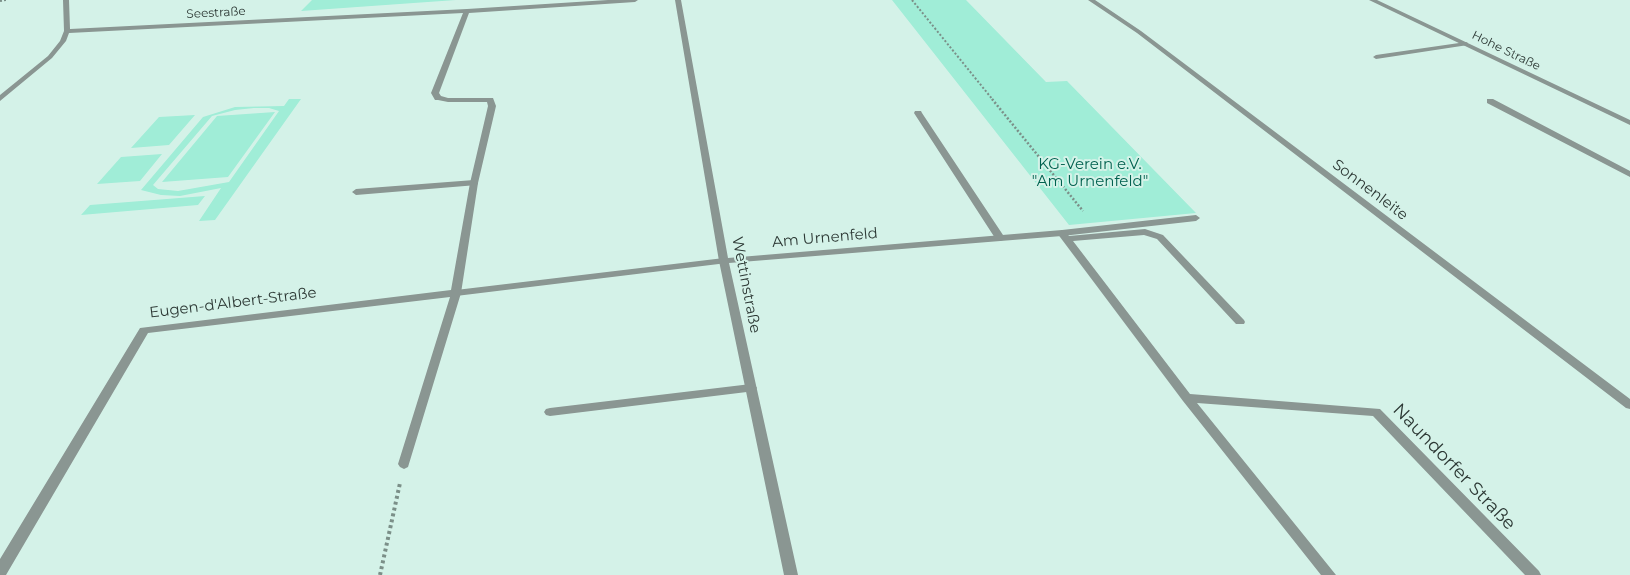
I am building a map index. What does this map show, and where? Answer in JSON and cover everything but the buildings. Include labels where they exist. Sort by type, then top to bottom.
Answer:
[{"type":"street","points":[[0,99],[50,57],[63,41],[67,32],[66,0]]},
{"type":"street","name":"Seestraße","points":[[67,32],[468,11],[635,0]]},
{"type":"street","name":"Wettinstraße","points":[[678,0],[724,262],[790,575]]},
{"type":"street","name":"Sonnenleite","points":[[1091,0],[1139,32],[1630,405]]},
{"type":"street","name":"Hohe Straße","points":[[1372,0],[1630,123]]},
{"type":"street","points":[[404,464],[456,293],[474,183],[492,106],[490,100],[448,100],[438,98],[435,93],[468,11]]},
{"type":"street","points":[[1376,57],[1466,44]]},
{"type":"street","points":[[1490,101],[1630,174]]},
{"type":"street","points":[[918,113],[1000,238]]},
{"type":"street","points":[[356,192],[474,183]]},
{"type":"street","name":"Am Urnenfeld","points":[[456,293],[724,262],[1000,238],[1064,236],[1196,218]]},
{"type":"street","points":[[1064,236],[1145,232],[1160,238],[1240,322]]},
{"type":"street","points":[[1064,236],[1187,398],[1329,575]]},
{"type":"street","name":"Eugen-d'Albert-Straße","points":[[0,572],[144,330],[456,293]]},
{"type":"street","points":[[550,412],[751,388]]},
{"type":"street","name":"Naundorfer Straße","points":[[1187,398],[1376,412],[1534,575]]},
{"type":"path","points":[[0,1],[6,0]]},
{"type":"path","points":[[912,0],[1088,218]]},
{"type":"path","points":[[380,575],[404,464]]},
{"type":"green space","points":[[312,0],[456,0],[301,11]]},
{"type":"green space","name":"KG-Verein e.V. \"Am Urnenfeld\"","points":[[892,0],[966,0],[1046,82],[1067,81],[1196,213],[1069,225]]},
{"type":"green space","points":[[289,99],[301,99],[215,220],[199,221],[221,188],[180,196],[161,195],[141,190],[203,117],[235,107],[284,106]],"holes":[[[269,108],[279,111],[229,182],[178,191],[158,189],[153,185],[212,116],[235,110]]]},
{"type":"green space","points":[[275,112],[228,177],[162,182],[217,116]]},
{"type":"green space","points":[[195,115],[169,145],[131,148],[159,117]]},
{"type":"green space","points":[[162,154],[140,181],[97,184],[121,157]]},
{"type":"green space","points":[[205,196],[198,205],[81,215],[90,205]]}]
